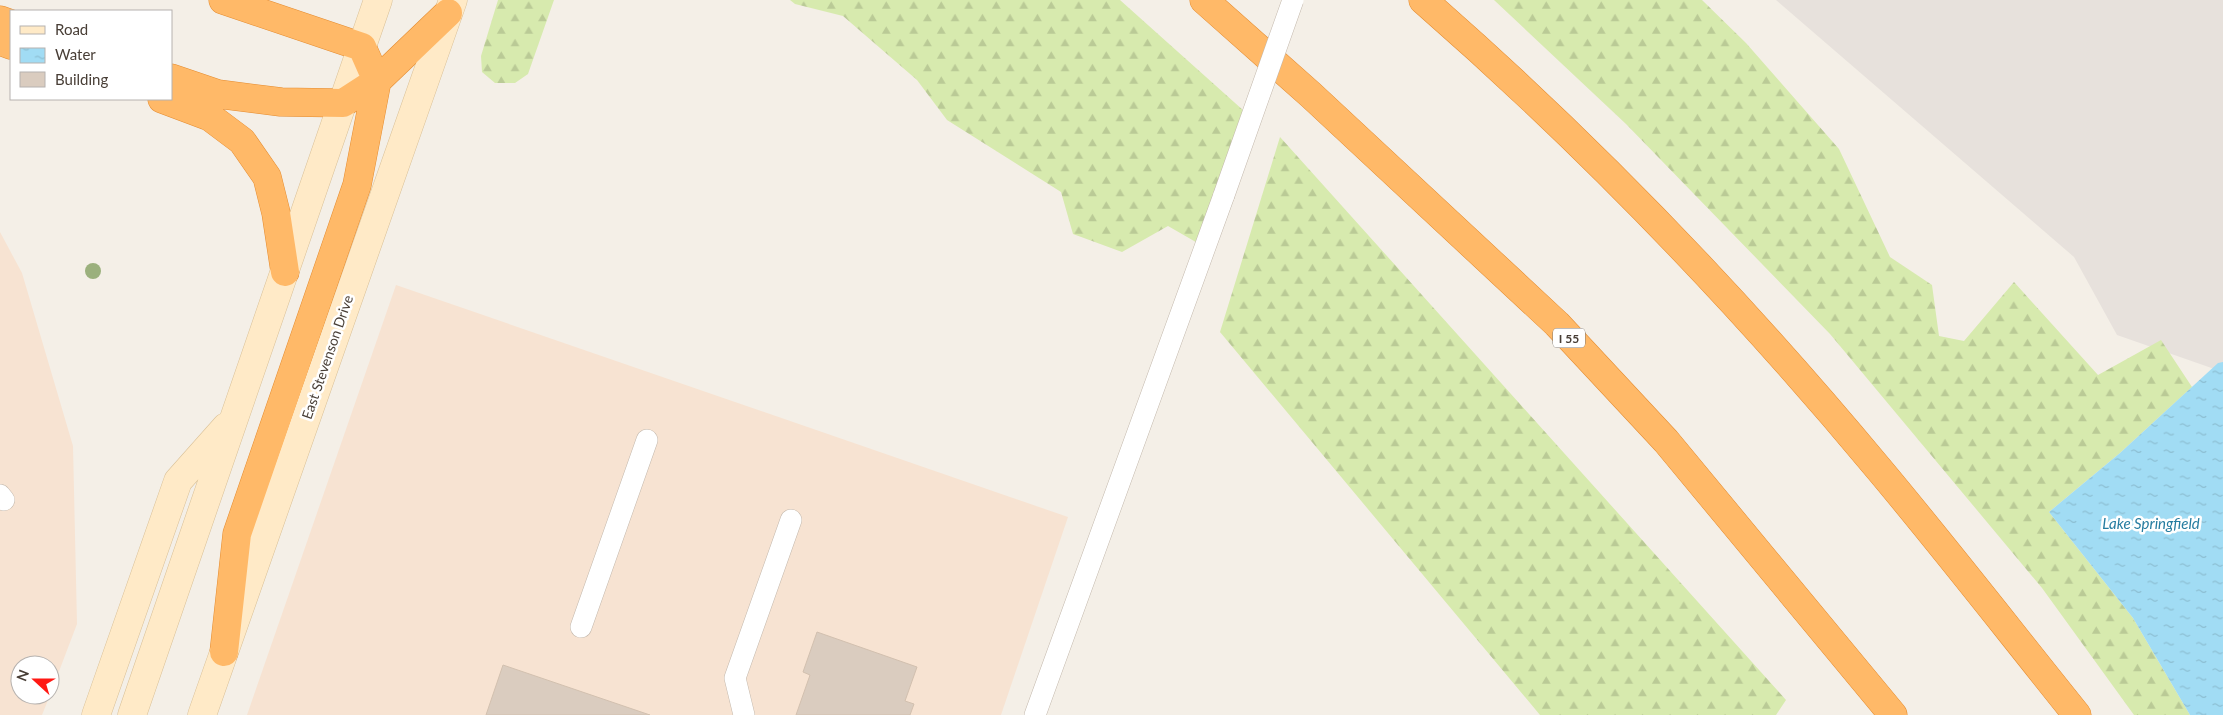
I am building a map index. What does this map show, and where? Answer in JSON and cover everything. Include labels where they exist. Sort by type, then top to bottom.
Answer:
[{"type":"highway","points":[[223,0],[362,47],[376,81],[357,186],[237,534],[224,652]]},
{"type":"highway","name":"I 55","points":[[1204,0],[1311,95],[1557,324],[1666,441],[1893,715]]},
{"type":"highway","points":[[1423,0],[1545,109],[1733,305],[1878,468],[2077,715]]},
{"type":"highway","points":[[172,78],[218,94],[281,102],[343,103],[376,81],[450,7]]},
{"type":"highway","points":[[165,100],[210,116],[242,140],[267,177],[276,214],[285,272]]},
{"type":"main road","points":[[132,715],[378,0]]},
{"type":"main road","name":"East Stevenson Drive","points":[[202,715],[450,7]]},
{"type":"main road","points":[[96,715],[178,481],[234,418]]},
{"type":"lane","points":[[1035,715],[1293,0]]},
{"type":"lane","points":[[581,627],[647,440]]},
{"type":"lane","points":[[744,715],[734,678],[791,520]]},
{"type":"shaded area","points":[[1776,0],[2223,0],[2223,372],[2117,335],[2074,257]]},
{"type":"shaded area","points":[[0,232],[22,273],[73,446],[77,624],[60,669],[60,655],[10,655],[10,705],[46,705],[42,715],[0,715]]},
{"type":"shaded area","points":[[396,285],[1068,517],[1001,715],[247,715]]},
{"type":"green space","points":[[498,0],[554,0],[528,74],[515,83],[495,83],[482,72],[481,56]]},
{"type":"green space","points":[[790,0],[1120,0],[1244,111],[1201,245],[1168,226],[1122,252],[1073,234],[1061,192],[947,120],[917,80],[843,16],[795,4]]},
{"type":"green space","points":[[1494,0],[1702,0],[1746,43],[1839,149],[1890,257],[1932,285],[1939,336],[1964,341],[2014,282],[2098,375],[2161,340],[2192,387],[2120,453],[2049,512],[2133,618],[2190,715],[2134,715],[2042,588],[1830,334],[1626,124]]},
{"type":"green space","points":[[1280,137],[1786,700],[1776,715],[1540,715],[1220,332]]},
{"type":"water","name":"Lake Springfield","points":[[2223,362],[2223,715],[2190,715],[2133,618],[2049,512],[2120,453],[2218,363]]},
{"type":"building","points":[[817,632],[917,667],[905,701],[914,704],[910,715],[796,715],[810,675],[803,672]]},
{"type":"building","points":[[503,665],[650,715],[486,715]]}]
